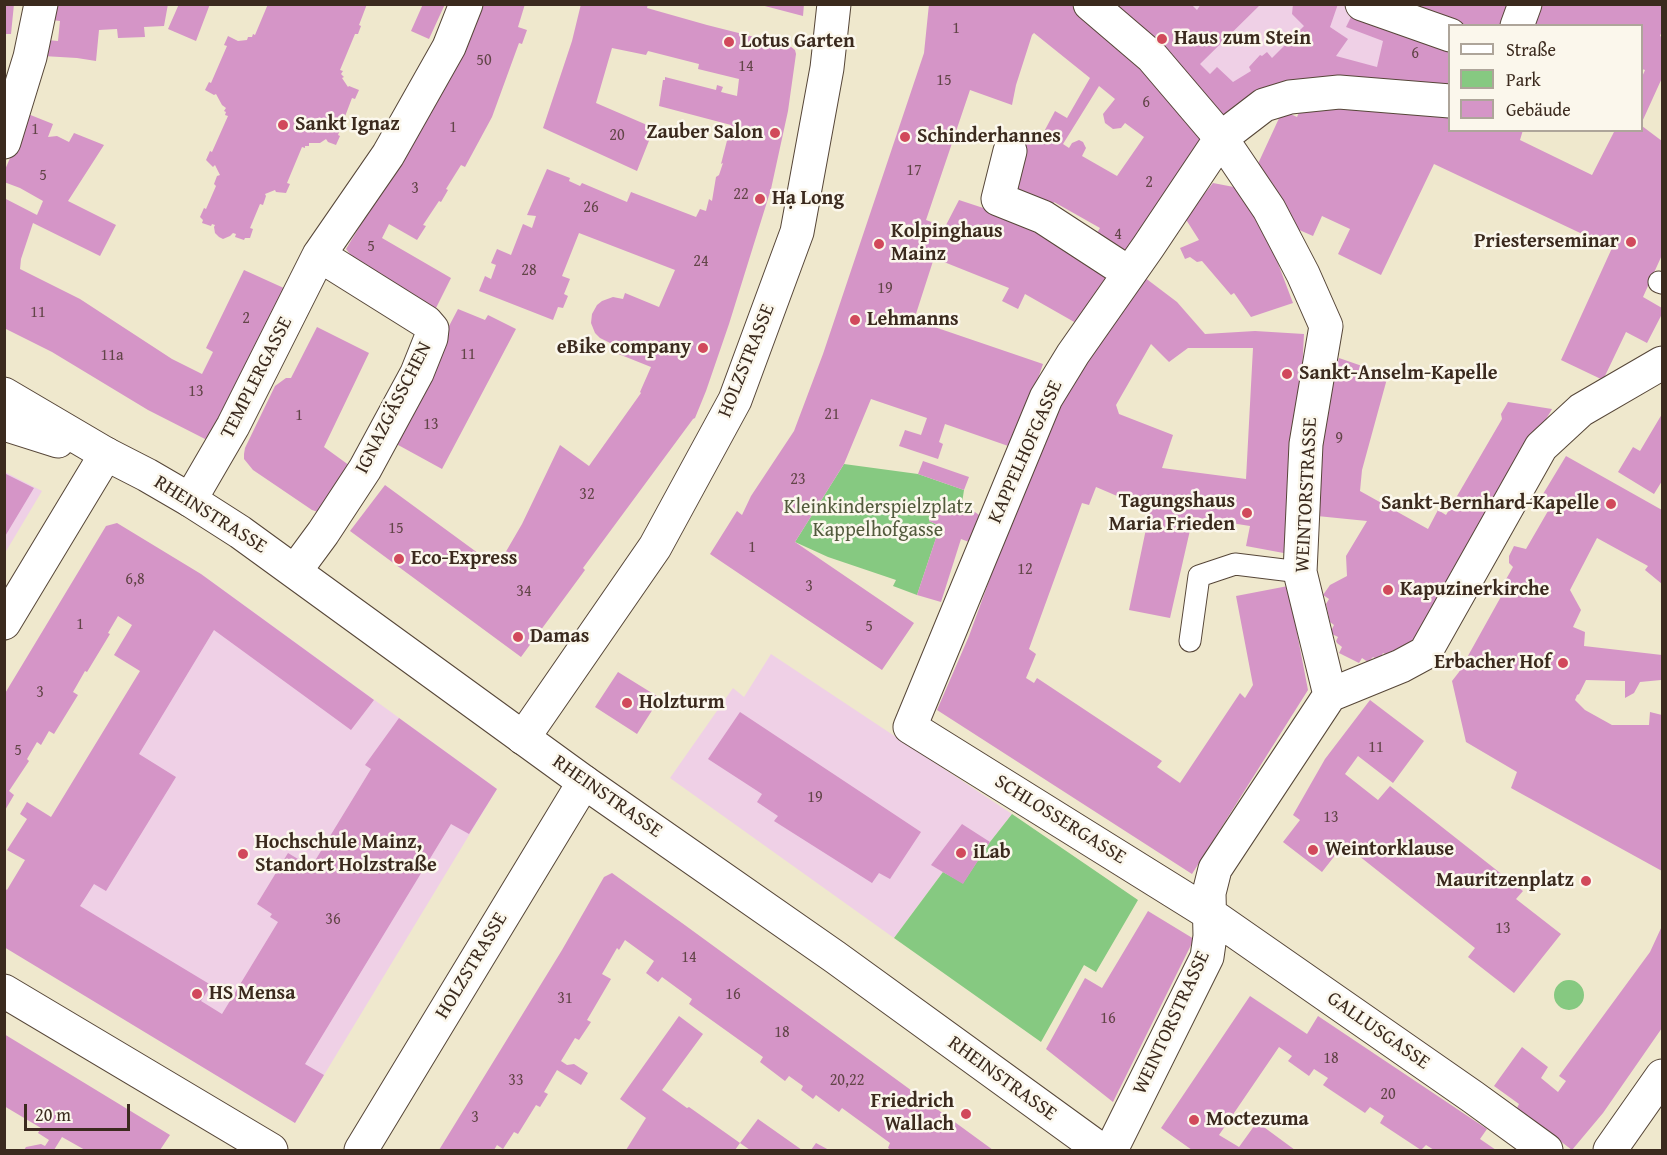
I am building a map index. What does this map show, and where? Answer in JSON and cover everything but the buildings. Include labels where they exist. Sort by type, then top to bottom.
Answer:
[{"type":"street","points":[[4,142],[30,57],[41,4]]},
{"type":"street","points":[[320,255],[388,155],[450,46],[466,4]]},
{"type":"street","name":"HOLZSTRASSE","points":[[523,738],[655,547],[735,400],[797,232],[827,68],[834,4]]},
{"type":"street","name":"WEINTORSTRASSE","points":[[1090,4],[1152,57],[1221,138],[1269,209],[1303,274],[1326,326],[1306,444],[1300,572],[1330,695],[1215,868],[1209,893],[1210,936],[1207,957],[1111,1150]]},
{"type":"street","points":[[1362,4],[1448,35]]},
{"type":"street","points":[[1518,24],[1525,4]]},
{"type":"street","name":"KAPPELHOFGASSE","points":[[910,727],[1046,398],[1072,354],[1221,138],[1264,105],[1290,97],[1338,92],[1448,101]]},
{"type":"street","points":[[1010,151],[998,199],[1043,217],[1129,273]]},
{"type":"street","name":"TEMPLERGASSE","points":[[190,500],[233,426],[320,255]]},
{"type":"street","name":"IGNAZGÄSSCHEN","points":[[295,571],[324,533],[365,469],[417,373],[431,338],[432,329],[426,322],[320,255]]},
{"type":"street","points":[[1330,695],[1401,666],[1425,653],[1541,447],[1581,410],[1662,363]]},
{"type":"street","name":"RHEINSTRASSE","points":[[4,394],[190,500],[240,532],[584,782],[835,957],[1101,1150]]},
{"type":"street","name":"RHEINSTRASSE","points":[[4,424],[106,454]]},
{"type":"street","points":[[4,622],[106,454]]},
{"type":"street","name":"SCHLOSSERGASSE","points":[[910,727],[1210,914]]},
{"type":"street","name":"HOLZSTRASSE","points":[[361,1150],[584,782]]},
{"type":"street","name":"GALLUSGASSE","points":[[1210,914],[1546,1150]]},
{"type":"street","points":[[4,991],[271,1150]]},
{"type":"street","points":[[1610,1150],[1662,1076]]},
{"type":"lane","points":[[1190,641],[1198,576],[1235,564],[1300,572]]},
{"type":"shaded area","points":[[1106,5],[1518,5],[1456,24],[1448,24],[1448,94],[1372,87],[1221,124]]},
{"type":"shaded area","points":[[5,472],[42,491],[5,553]]},
{"type":"shaded area","name":"Hochschule Mainz, Standort Holzstraße","points":[[201,574],[497,789],[295,1123],[5,947]]},
{"type":"shaded area","points":[[771,654],[1012,814],[990,842],[963,884],[943,872],[894,938],[670,778],[733,688],[744,697]]},
{"type":"green space","name":"Kleinkinderspielzplatz Kappelhofgasse","points":[[844,464],[918,474],[964,490],[962,503],[936,501],[929,521],[940,526],[917,595],[893,586],[896,580],[828,557],[795,542]]},
{"type":"green space","points":[[1012,814],[1138,900],[1096,972],[1084,965],[1041,1042],[894,938],[943,872],[963,883]]},
{"type":"green space","points":[[1569,980],[1575,981],[1583,989],[1583,1001],[1575,1009],[1569,1010],[1563,1009],[1555,1001],[1554,995],[1555,989],[1563,981]]},
{"type":"place","name":"Haus zum Stein","points":[[1162,39]]},
{"type":"place","name":"Lotus Garten","points":[[729,42]]},
{"type":"place","name":"Sankt Ignaz","points":[[283,125]]},
{"type":"place","name":"Zauber Salon","points":[[775,133]]},
{"type":"place","name":"Schinderhannes","points":[[905,137]]},
{"type":"place","name":"Hạ Long","points":[[760,199]]},
{"type":"place","name":"Priesterseminar","points":[[1631,242]]},
{"type":"place","name":"Kolpinghaus Mainz","points":[[879,244]]},
{"type":"place","name":"Lehmanns","points":[[855,320]]},
{"type":"place","name":"eBike company","points":[[703,348]]},
{"type":"place","name":"Sankt-Anselm-Kapelle","points":[[1287,374]]},
{"type":"place","name":"Sankt-Bernhard-Kapelle","points":[[1611,504]]},
{"type":"place","name":"Tagungshaus Maria Frieden","points":[[1247,513]]},
{"type":"place","name":"Eco-Express","points":[[399,559]]},
{"type":"place","name":"Kapuzinerkirche","points":[[1388,590]]},
{"type":"place","name":"Damas","points":[[518,637]]},
{"type":"place","name":"Erbacher Hof","points":[[1563,663]]},
{"type":"place","name":"Holzturm","points":[[627,703]]},
{"type":"place","name":"Weintorklause","points":[[1313,850]]},
{"type":"place","name":"iLab","points":[[961,853]]},
{"type":"place","name":"Hochschule Mainz, Standort Holzstraße","points":[[243,854]]},
{"type":"place","name":"Mauritzenplatz","points":[[1586,881]]},
{"type":"place","name":"HS Mensa","points":[[197,994]]},
{"type":"place","name":"Friedrich Wallach","points":[[966,1114]]},
{"type":"place","name":"Moctezuma","points":[[1194,1120]]}]
